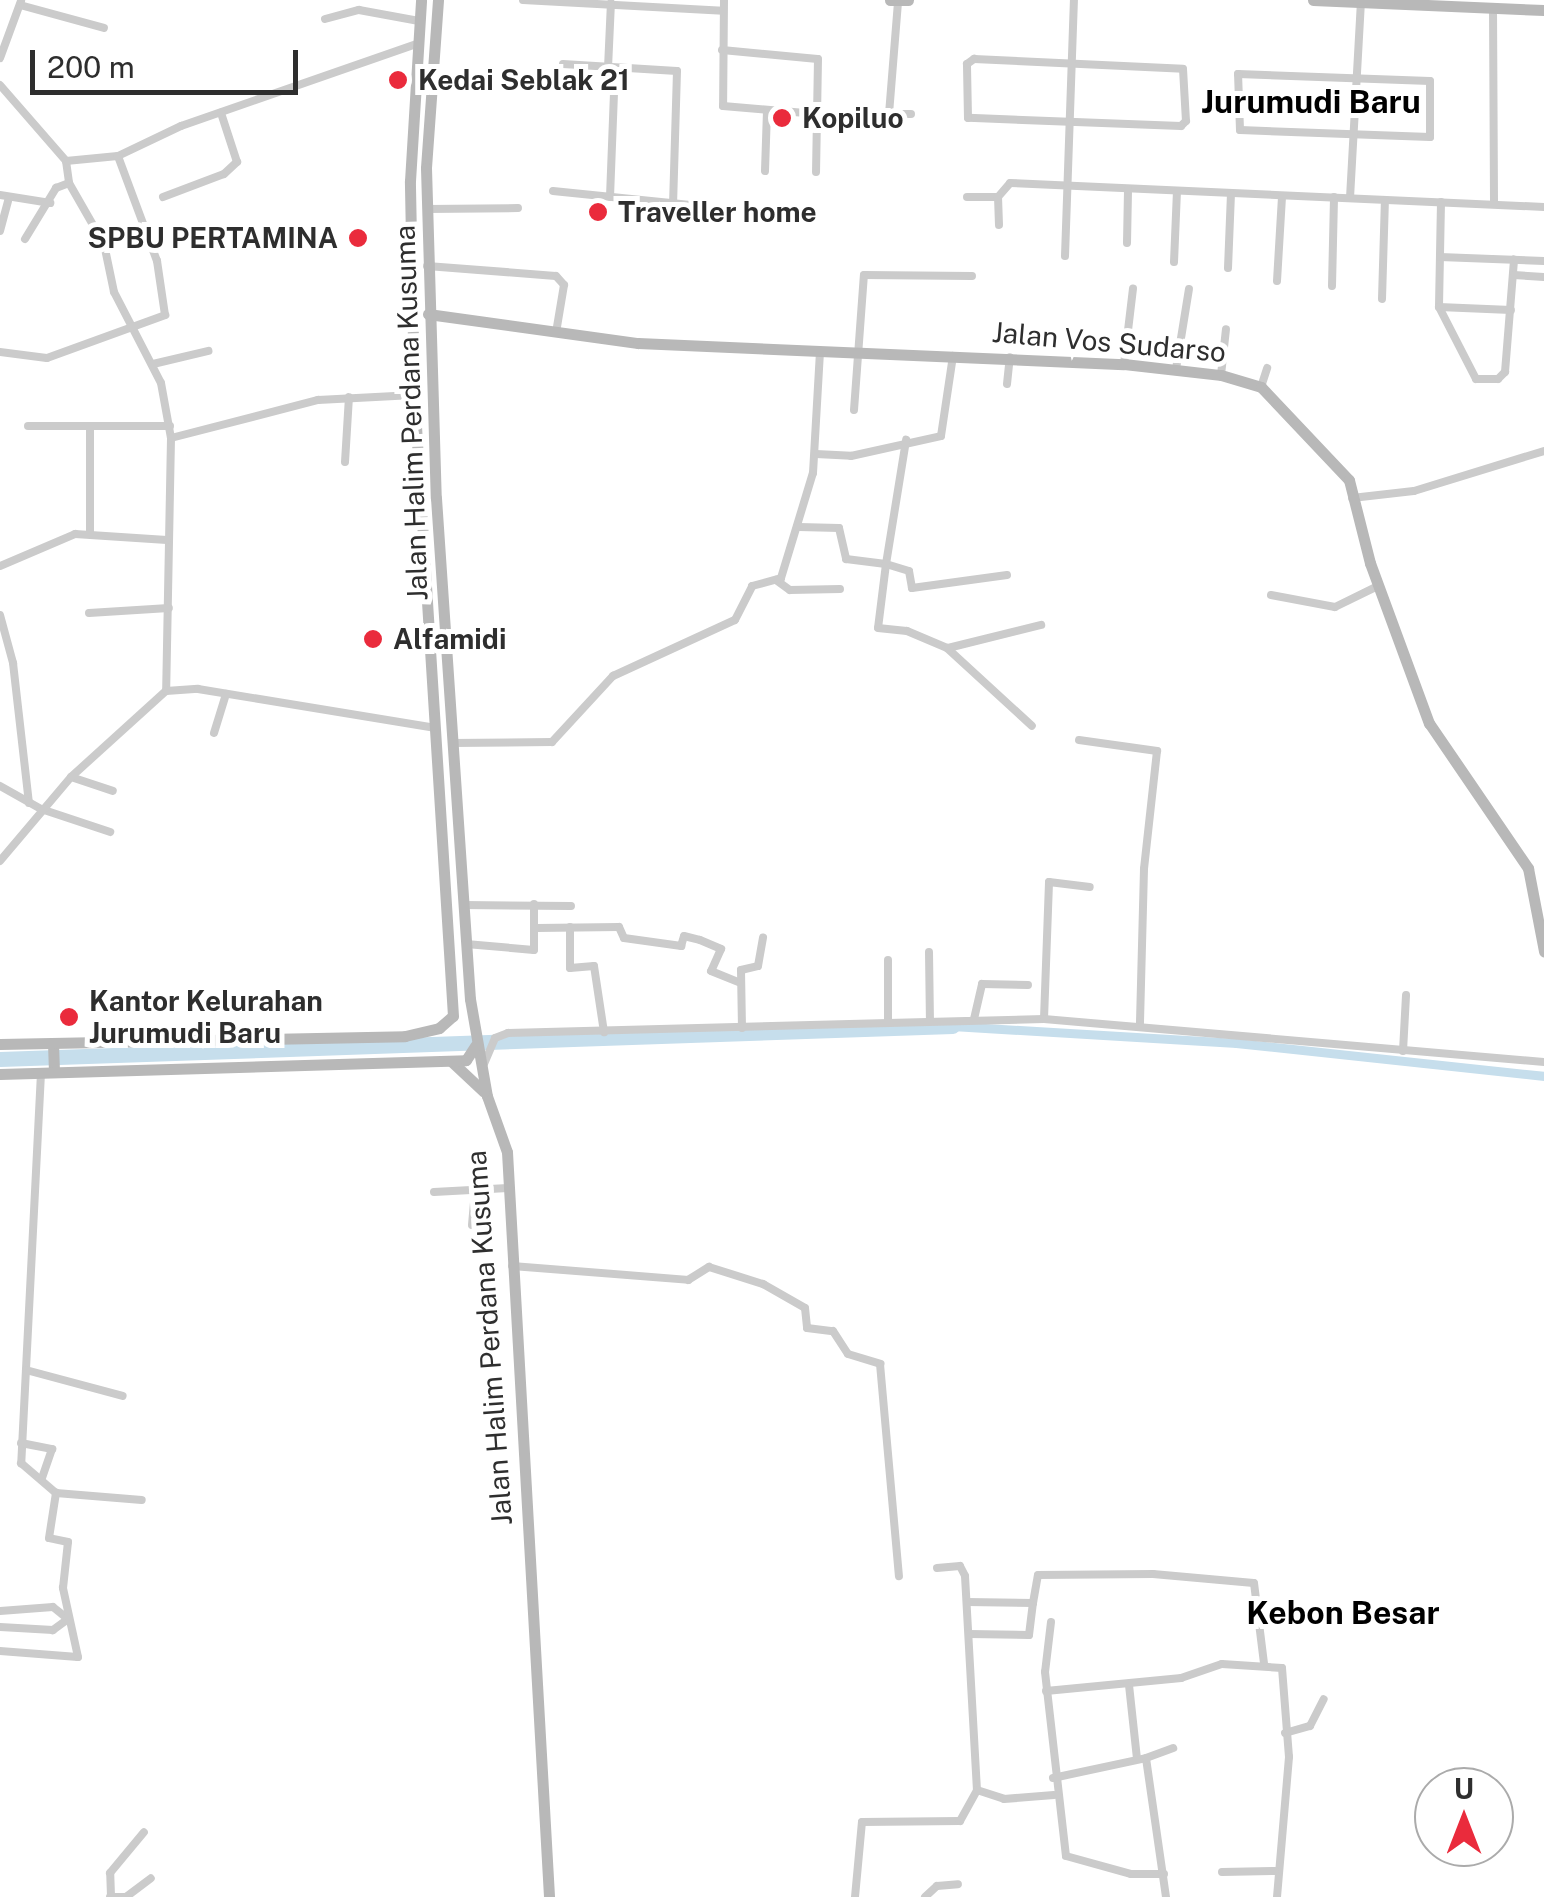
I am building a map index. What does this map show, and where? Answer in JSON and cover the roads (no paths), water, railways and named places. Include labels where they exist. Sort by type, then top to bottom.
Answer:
[{"type":"main road","name":"Jalan Halim Perdana Kusuma","points":[[54,1045],[405,1036],[439,1028],[453,1016],[414,395],[410,180],[421,0]]},
{"type":"main road","name":"Jalan Halim Perdana Kusuma","points":[[438,0],[427,266],[444,620],[466,944],[486,1096],[507,1152],[509,1266],[548,1897]]},
{"type":"main road","points":[[1314,0],[1544,10]]},
{"type":"main road","name":"Jalan Vos Sudarso","points":[[428,314],[557,327],[638,343],[1124,364],[1221,375],[1261,387],[1338,462],[1378,586],[1435,736],[1528,868],[1544,952]]},
{"type":"main road","points":[[423,548],[440,546]]},
{"type":"main road","points":[[428,622],[444,620]]},
{"type":"main road","points":[[0,1074],[451,1061],[473,1057],[479,1042]]},
{"type":"main road","points":[[0,1044],[54,1045],[50,1070]]},
{"type":"main road","points":[[451,1061],[486,1096]]},
{"type":"street","points":[[524,0],[723,11]]},
{"type":"street","points":[[724,0],[723,106],[817,114]]},
{"type":"street","points":[[1065,256],[1074,0]]},
{"type":"street","points":[[889,114],[899,1]]},
{"type":"street","points":[[0,58],[20,2],[104,28]]},
{"type":"street","points":[[610,197],[611,2]]},
{"type":"street","points":[[1350,198],[1361,2]]},
{"type":"street","points":[[1487,5],[1494,204]]},
{"type":"street","points":[[325,19],[359,10],[419,21]]},
{"type":"street","points":[[66,162],[118,156],[221,114],[417,44]]},
{"type":"street","points":[[722,50],[818,59],[816,172]]},
{"type":"street","points":[[563,64],[677,71],[674,202]]},
{"type":"street","points":[[967,64],[1178,68],[1187,74],[1188,90],[1180,126],[1068,122],[968,118],[967,64]]},
{"type":"street","points":[[1354,77],[1435,85],[1430,137],[1240,130],[1236,78],[1354,77]]},
{"type":"street","points":[[0,85],[66,162],[69,183],[104,244],[130,329],[153,364],[171,438],[166,690],[71,776],[0,861]]},
{"type":"street","points":[[764,171],[767,111]]},
{"type":"street","points":[[163,197],[224,174],[237,162],[221,114]]},
{"type":"street","points":[[875,114],[911,114]]},
{"type":"street","points":[[0,352],[47,358],[160,321],[165,308],[157,261],[118,156]]},
{"type":"street","points":[[24,239],[56,188],[69,183]]},
{"type":"street","points":[[999,225],[998,196],[1010,183],[1544,207]]},
{"type":"street","points":[[1127,243],[1128,189]]},
{"type":"street","points":[[553,191],[700,206]]},
{"type":"street","points":[[1174,262],[1178,191]]},
{"type":"street","points":[[1228,268],[1231,194]]},
{"type":"street","points":[[0,231],[4,196],[50,203]]},
{"type":"street","points":[[967,197],[998,196]]},
{"type":"street","points":[[1277,280],[1282,196]]},
{"type":"street","points":[[1332,286],[1334,197]]},
{"type":"street","points":[[1382,299],[1385,200]]},
{"type":"street","points":[[1441,202],[1439,307],[1476,379],[1486,381],[1505,372],[1514,259]]},
{"type":"street","points":[[427,209],[518,208]]},
{"type":"street","points":[[1440,257],[1544,261]]},
{"type":"street","points":[[427,266],[556,276],[564,285],[557,327]]},
{"type":"street","points":[[854,410],[864,275],[972,276]]},
{"type":"street","points":[[1514,275],[1544,277]]},
{"type":"street","points":[[1176,369],[1189,289]]},
{"type":"street","points":[[1124,364],[1133,290]]},
{"type":"street","points":[[1439,307],[1511,310]]},
{"type":"street","points":[[1221,375],[1226,329]]},
{"type":"street","points":[[153,364],[208,351]]},
{"type":"street","points":[[776,580],[799,527],[816,454],[820,352]]},
{"type":"street","points":[[816,454],[851,456],[906,440],[940,436],[953,356]]},
{"type":"street","points":[[1008,384],[1010,357]]},
{"type":"street","points":[[1261,387],[1267,368]]},
{"type":"street","points":[[171,438],[349,397],[414,395]]},
{"type":"street","points":[[345,462],[349,397]]},
{"type":"street","points":[[28,426],[170,426]]},
{"type":"street","points":[[90,426],[90,533]]},
{"type":"street","points":[[906,440],[878,628],[907,631],[947,648],[1032,726]]},
{"type":"street","points":[[1352,498],[1414,490],[1544,450]]},
{"type":"street","points":[[799,527],[839,528],[846,560],[909,571],[912,588],[1006,575]]},
{"type":"street","points":[[0,566],[90,533],[167,540]]},
{"type":"street","points":[[452,743],[552,742],[614,676],[734,620],[752,586],[776,580],[790,590],[840,589]]},
{"type":"street","points":[[1271,595],[1335,606],[1378,586]]},
{"type":"street","points":[[89,613],[169,608]]},
{"type":"street","points":[[0,615],[14,662],[29,803]]},
{"type":"street","points":[[947,648],[1041,626]]},
{"type":"street","points":[[166,690],[226,694],[436,728]]},
{"type":"street","points":[[214,733],[226,694]]},
{"type":"street","points":[[1079,740],[1157,752],[1144,869],[1140,1024]]},
{"type":"street","points":[[71,776],[113,791]]},
{"type":"street","points":[[0,786],[42,809],[110,832]]},
{"type":"street","points":[[1044,1019],[1048,882],[1090,887]]},
{"type":"street","points":[[466,944],[534,950],[534,904]]},
{"type":"street","points":[[463,905],[571,906]]},
{"type":"street","points":[[537,928],[619,928],[624,938],[680,946],[684,936],[700,940],[720,949],[711,971],[740,982]]},
{"type":"street","points":[[570,928],[570,968],[594,966],[604,1032]]},
{"type":"street","points":[[742,1028],[742,970],[758,966],[763,938]]},
{"type":"street","points":[[929,952],[930,1020]]},
{"type":"street","points":[[888,960],[888,1023]]},
{"type":"street","points":[[974,1019],[982,984],[1028,985]]},
{"type":"street","points":[[1403,1052],[1406,995]]},
{"type":"street","points":[[479,1042],[808,1021],[1044,1019],[1140,1024],[1403,1052],[1544,1062]]},
{"type":"street","points":[[42,1478],[20,1454],[50,1070]]},
{"type":"street","points":[[434,1192],[508,1188]]},
{"type":"street","points":[[472,1226],[474,1190]]},
{"type":"street","points":[[509,1266],[688,1280],[709,1267],[762,1284],[805,1308],[807,1328],[833,1331],[848,1354],[880,1364],[900,1576]]},
{"type":"street","points":[[26,1370],[123,1396]]},
{"type":"street","points":[[21,1442],[52,1449],[42,1487],[56,1494],[142,1500]]},
{"type":"street","points":[[0,1651],[78,1657],[64,1588],[68,1542],[49,1538],[56,1494]]},
{"type":"street","points":[[855,1897],[862,1822],[960,1821],[977,1790],[967,1602],[960,1566],[936,1568]]},
{"type":"street","points":[[969,1634],[1029,1635],[1038,1575],[1153,1574],[1254,1583],[1259,1586],[1264,1662]]},
{"type":"street","points":[[967,1602],[1032,1603]]},
{"type":"street","points":[[0,1611],[54,1607],[68,1618],[53,1630],[0,1626]]},
{"type":"street","points":[[1051,1622],[1046,1691],[1054,1795],[1071,1860],[1164,1874]]},
{"type":"street","points":[[1046,1691],[1194,1676],[1202,1666],[1264,1662],[1282,1668],[1288,1757],[1275,1870],[1277,1897]]},
{"type":"street","points":[[1129,1684],[1166,1897]]},
{"type":"street","points":[[1285,1732],[1310,1726],[1324,1699]]},
{"type":"street","points":[[1053,1778],[1142,1759],[1172,1748]]},
{"type":"street","points":[[977,1790],[1004,1799],[1054,1795]]},
{"type":"street","points":[[144,1832],[110,1873],[110,1896],[126,1897],[151,1878]]},
{"type":"street","points":[[1222,1872],[1275,1870]]},
{"type":"street","points":[[925,1897],[936,1886],[958,1884]]},
{"type":"waterway","points":[[952,1026],[1236,1043],[1544,1076]]},
{"type":"waterway","points":[[0,1059],[952,1026]]},
{"type":"place","name":"Kedai Seblak 21","points":[[398,80]]},
{"type":"place","name":"Kopiluo","points":[[782,118]]},
{"type":"place","name":"Traveller home","points":[[598,212]]},
{"type":"place","name":"SPBU PERTAMINA","points":[[358,238]]},
{"type":"place","name":"Alfamidi","points":[[373,639]]},
{"type":"place","name":"Kantor Kelurahan Jurumudi Baru","points":[[69,1017]]},
{"type":"district","name":"Jurumudi Baru","points":[[1311,102]]},
{"type":"district","name":"Kebon Besar","points":[[1343,1613]]}]
